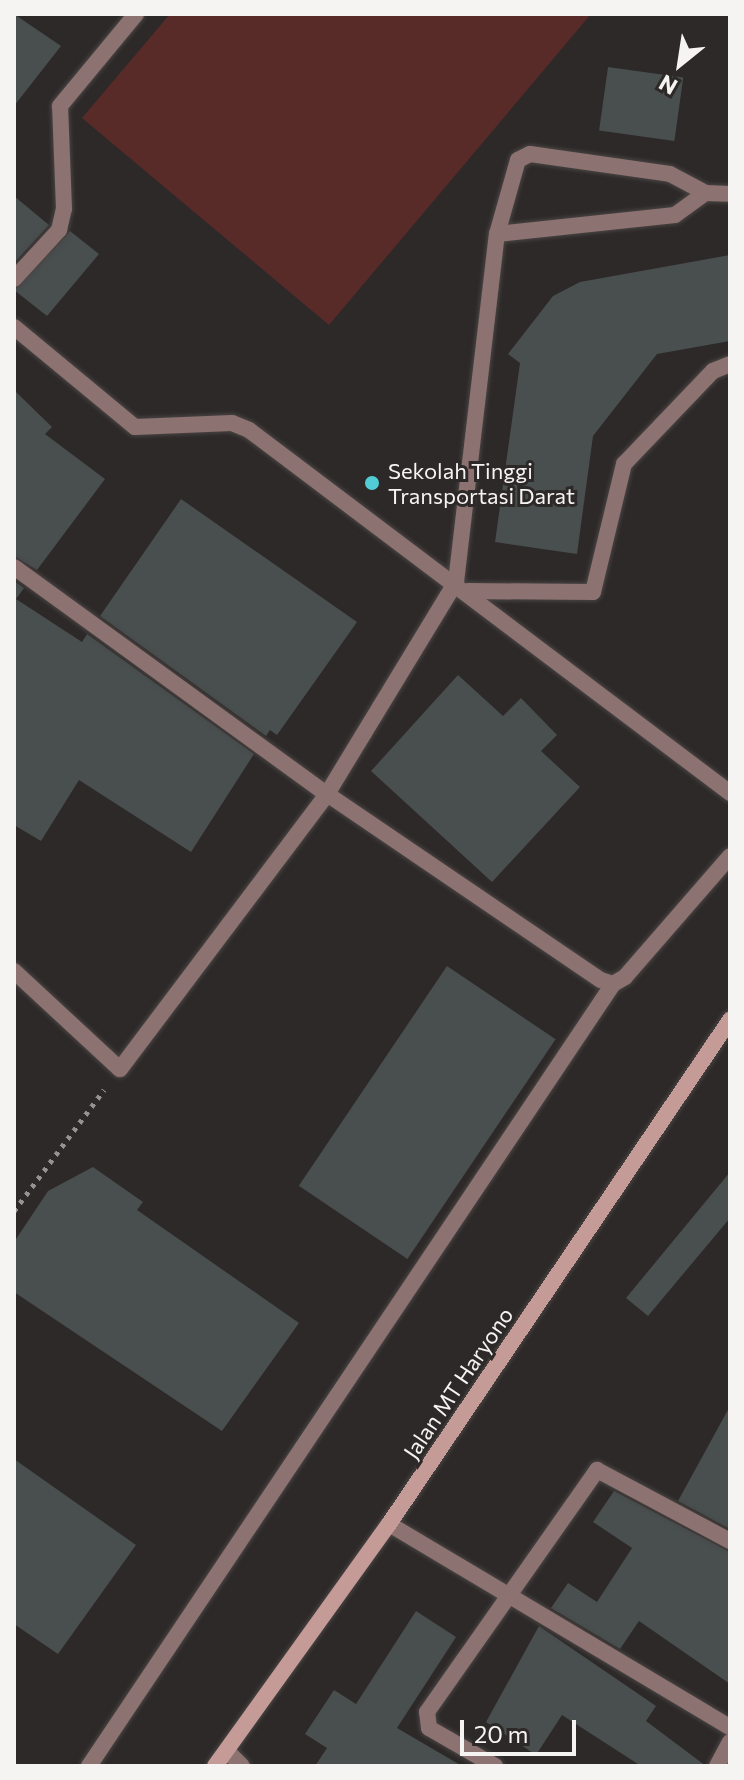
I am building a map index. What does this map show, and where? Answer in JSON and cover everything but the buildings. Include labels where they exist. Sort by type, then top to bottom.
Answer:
[{"type":"main road","name":"Jalan MT Haryono","points":[[215,1766],[389,1524],[730,1020]]},
{"type":"street","points":[[14,279],[59,230],[64,209],[55,122],[60,106],[136,14]]},
{"type":"street","points":[[14,971],[120,1069],[327,794],[462,586],[497,234],[523,155],[670,174],[705,193],[730,194]]},
{"type":"street","points":[[497,234],[675,215],[705,193]]},
{"type":"street","points":[[14,327],[135,427],[232,423],[249,430],[462,586],[730,793]]},
{"type":"street","points":[[462,586],[593,592],[624,464],[713,371],[730,364]]},
{"type":"street","points":[[14,567],[327,794],[613,984]]},
{"type":"street","points":[[89,1766],[613,984],[730,856]]},
{"type":"street","points":[[495,1766],[426,1721],[597,1470],[730,1541]]},
{"type":"street","points":[[389,1524],[511,1593],[730,1727]]},
{"type":"street","points":[[717,1766],[730,1742]]},
{"type":"street","points":[[227,1751],[242,1766]]},
{"type":"path","points":[[14,1211],[120,1069]]},
{"type":"shaded area","points":[[170,14],[591,14],[329,325],[82,118]]},
{"type":"place","name":"Sekolah Tinggi Transportasi Darat","points":[[372,483]]}]
